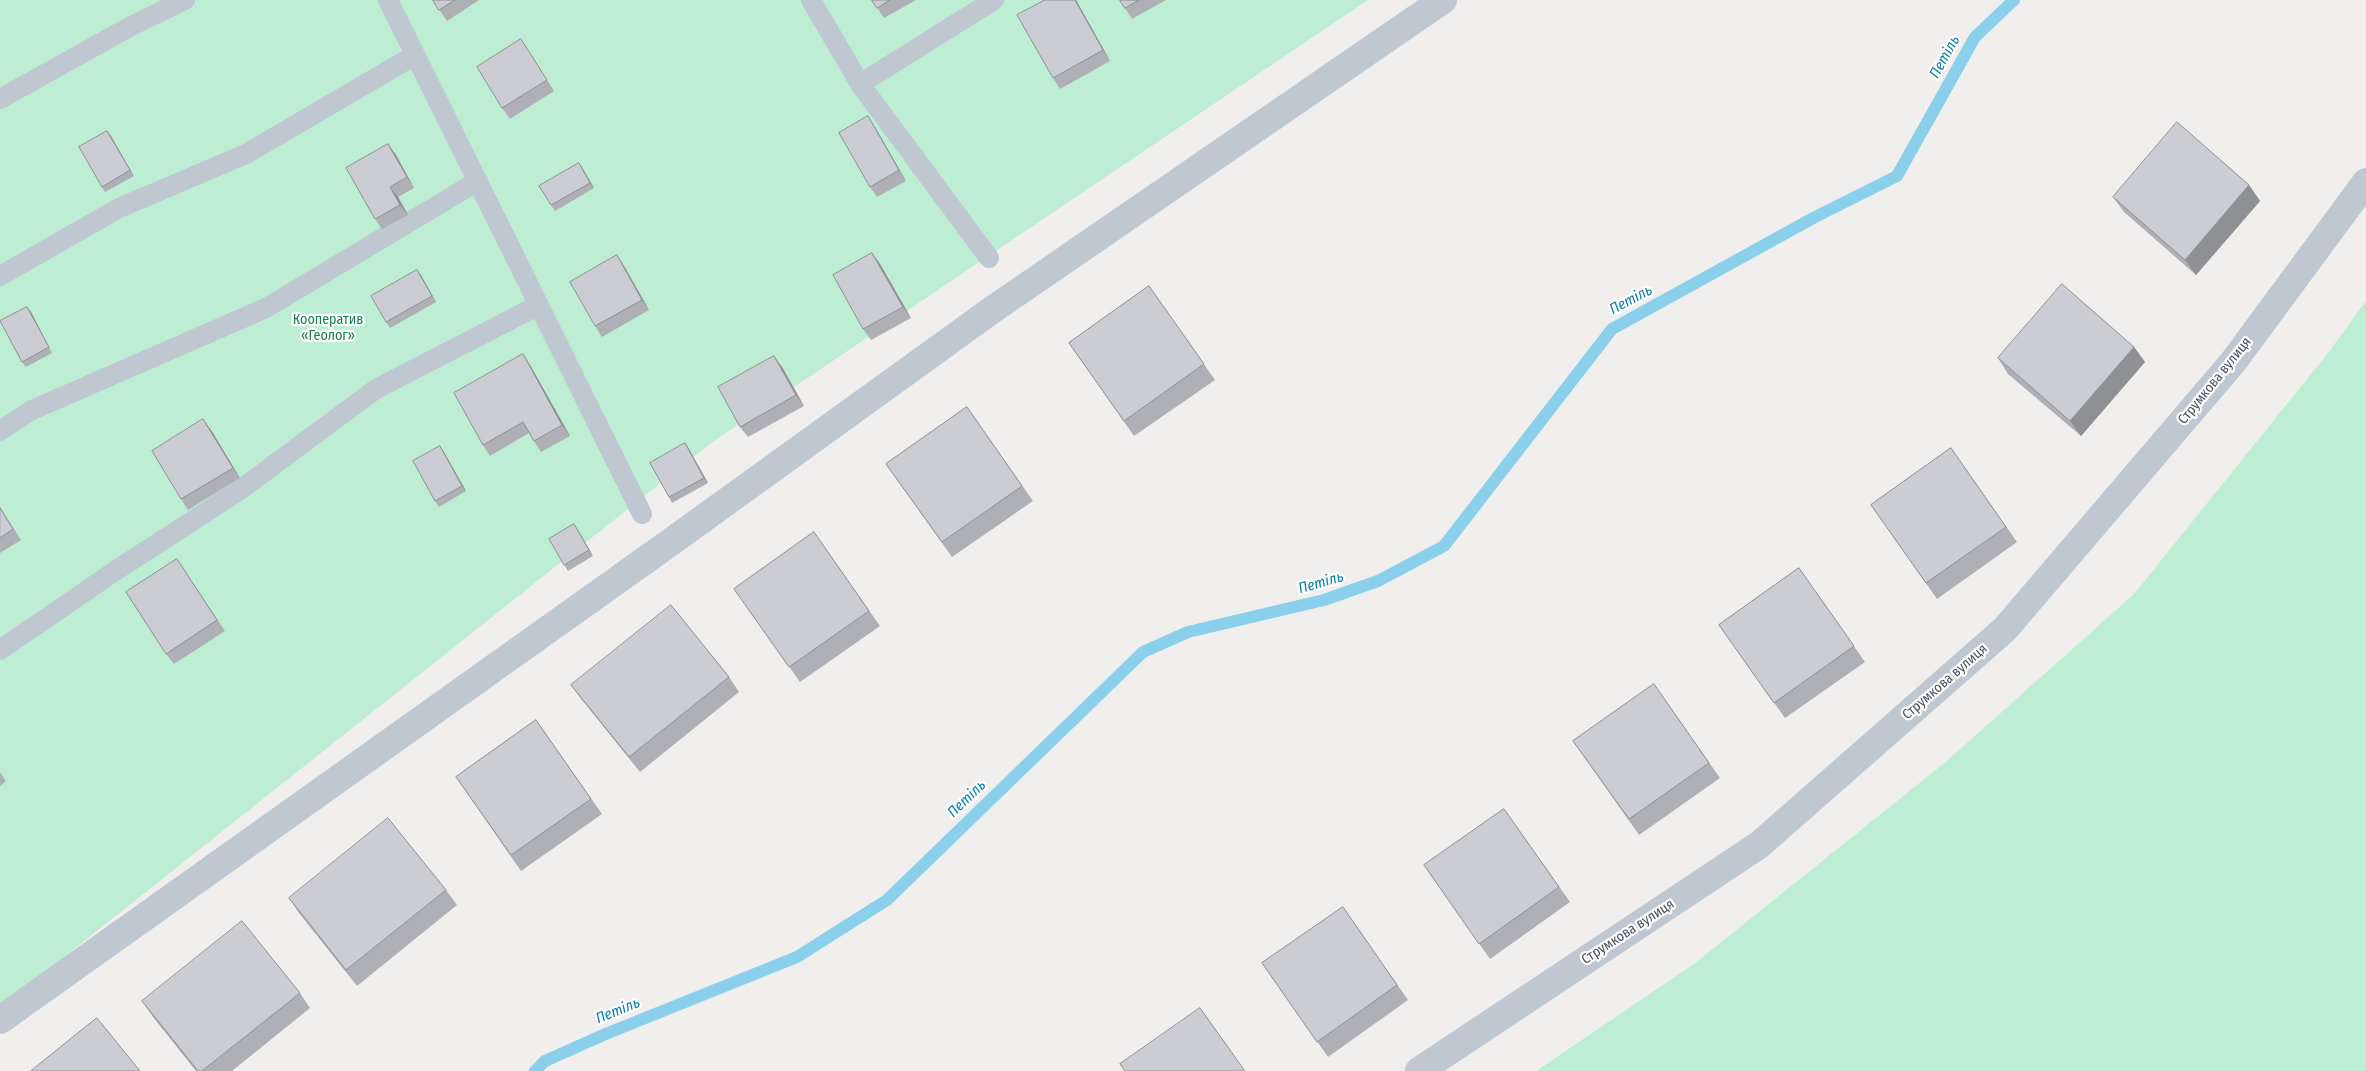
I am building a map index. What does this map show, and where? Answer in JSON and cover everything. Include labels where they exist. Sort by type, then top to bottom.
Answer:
[{"type":"street","points":[[0,1020],[668,544],[992,310],[1443,0]]},
{"type":"street","name":"Струмкова вулиця","points":[[1419,1071],[1759,845],[2005,629],[2233,362],[2366,182]]},
{"type":"lane","points":[[0,99],[133,26],[185,0]]},
{"type":"lane","points":[[388,0],[642,514]]},
{"type":"lane","points":[[811,0],[860,84],[990,258]]},
{"type":"lane","points":[[860,84],[994,0]]},
{"type":"lane","points":[[0,276],[119,208],[246,154],[415,55]]},
{"type":"lane","points":[[0,431],[32,410],[266,308],[478,181]]},
{"type":"lane","points":[[0,650],[115,571],[240,490],[376,389],[539,306]]},
{"type":"green space","name":"Кооператив «Геолог»","points":[[0,0],[1368,0],[711,443],[0,1008]]},
{"type":"green space","points":[[2366,301],[2366,1071],[1536,1071],[1694,964],[1948,760],[2134,594],[2328,353]]},
{"type":"building","points":[[433,0],[455,0],[439,10]]},
{"type":"building","points":[[872,0],[890,0],[877,8]]},
{"type":"building","points":[[1045,0],[1075,0],[1103,50],[1053,78],[1017,15]]},
{"type":"building","points":[[1120,0],[1139,0],[1125,8]]},
{"type":"building","points":[[521,39],[547,80],[502,108],[477,67]]},
{"type":"building","points":[[868,116],[899,170],[870,187],[839,133]]},
{"type":"building","points":[[2177,122],[2249,185],[2185,260],[2113,197]]},
{"type":"building","points":[[107,131],[130,170],[102,187],[79,147]]},
{"type":"building","points":[[388,144],[407,177],[390,187],[400,205],[375,219],[346,168]]},
{"type":"building","points":[[579,163],[590,183],[551,205],[539,186]]},
{"type":"building","points":[[872,253],[903,307],[863,329],[833,275]]},
{"type":"building","points":[[617,255],[642,300],[595,326],[570,282]]},
{"type":"building","points":[[417,270],[432,296],[386,322],[371,296]]},
{"type":"building","points":[[2062,284],[2134,347],[2070,421],[1998,358]]},
{"type":"building","points":[[1149,286],[1204,364],[1124,421],[1069,343]]},
{"type":"building","points":[[27,307],[49,347],[22,362],[0,321]]},
{"type":"building","points":[[523,354],[562,425],[534,441],[523,422],[483,445],[454,393]]},
{"type":"building","points":[[774,356],[796,395],[740,427],[718,387]]},
{"type":"building","points":[[967,407],[1022,486],[942,542],[886,464]]},
{"type":"building","points":[[203,419],[233,468],[181,499],[152,451]]},
{"type":"building","points":[[685,443],[704,478],[669,497],[650,463]]},
{"type":"building","points":[[440,446],[462,486],[435,501],[413,461]]},
{"type":"building","points":[[1951,448],[2006,527],[1926,583],[1871,505]]},
{"type":"building","points":[[0,508],[13,529],[0,538]]},
{"type":"building","points":[[574,524],[589,550],[564,565],[549,539]]},
{"type":"building","points":[[814,532],[869,611],[789,667],[734,589]]},
{"type":"building","points":[[177,559],[217,620],[166,654],[126,592]]},
{"type":"building","points":[[1799,568],[1854,646],[1774,703],[1719,625]]},
{"type":"building","points":[[671,605],[729,677],[629,757],[571,685]]},
{"type":"building","points":[[1654,684],[1709,763],[1629,819],[1573,741]]},
{"type":"building","points":[[536,720],[591,799],[511,855],[456,777]]},
{"type":"building","points":[[1504,809],[1559,887],[1479,944],[1424,865]]},
{"type":"building","points":[[388,818],[446,890],[346,970],[289,898]]},
{"type":"building","points":[[1343,907],[1397,985],[1317,1042],[1262,963]]},
{"type":"building","points":[[242,921],[300,993],[202,1071],[198,1071],[142,1001]]},
{"type":"building","points":[[1200,1008],[1245,1071],[1125,1071],[1120,1064]]},
{"type":"building","points":[[97,1018],[140,1071],[31,1071]]},
{"type":"waterway","name":"Петіль","points":[[535,1071],[545,1061],[608,1033],[797,957],[887,900],[1143,652],[1188,632],[1324,600],[1378,581],[1444,546],[1612,329],[1815,217],[1897,176],[1975,37],[2014,0]]}]
